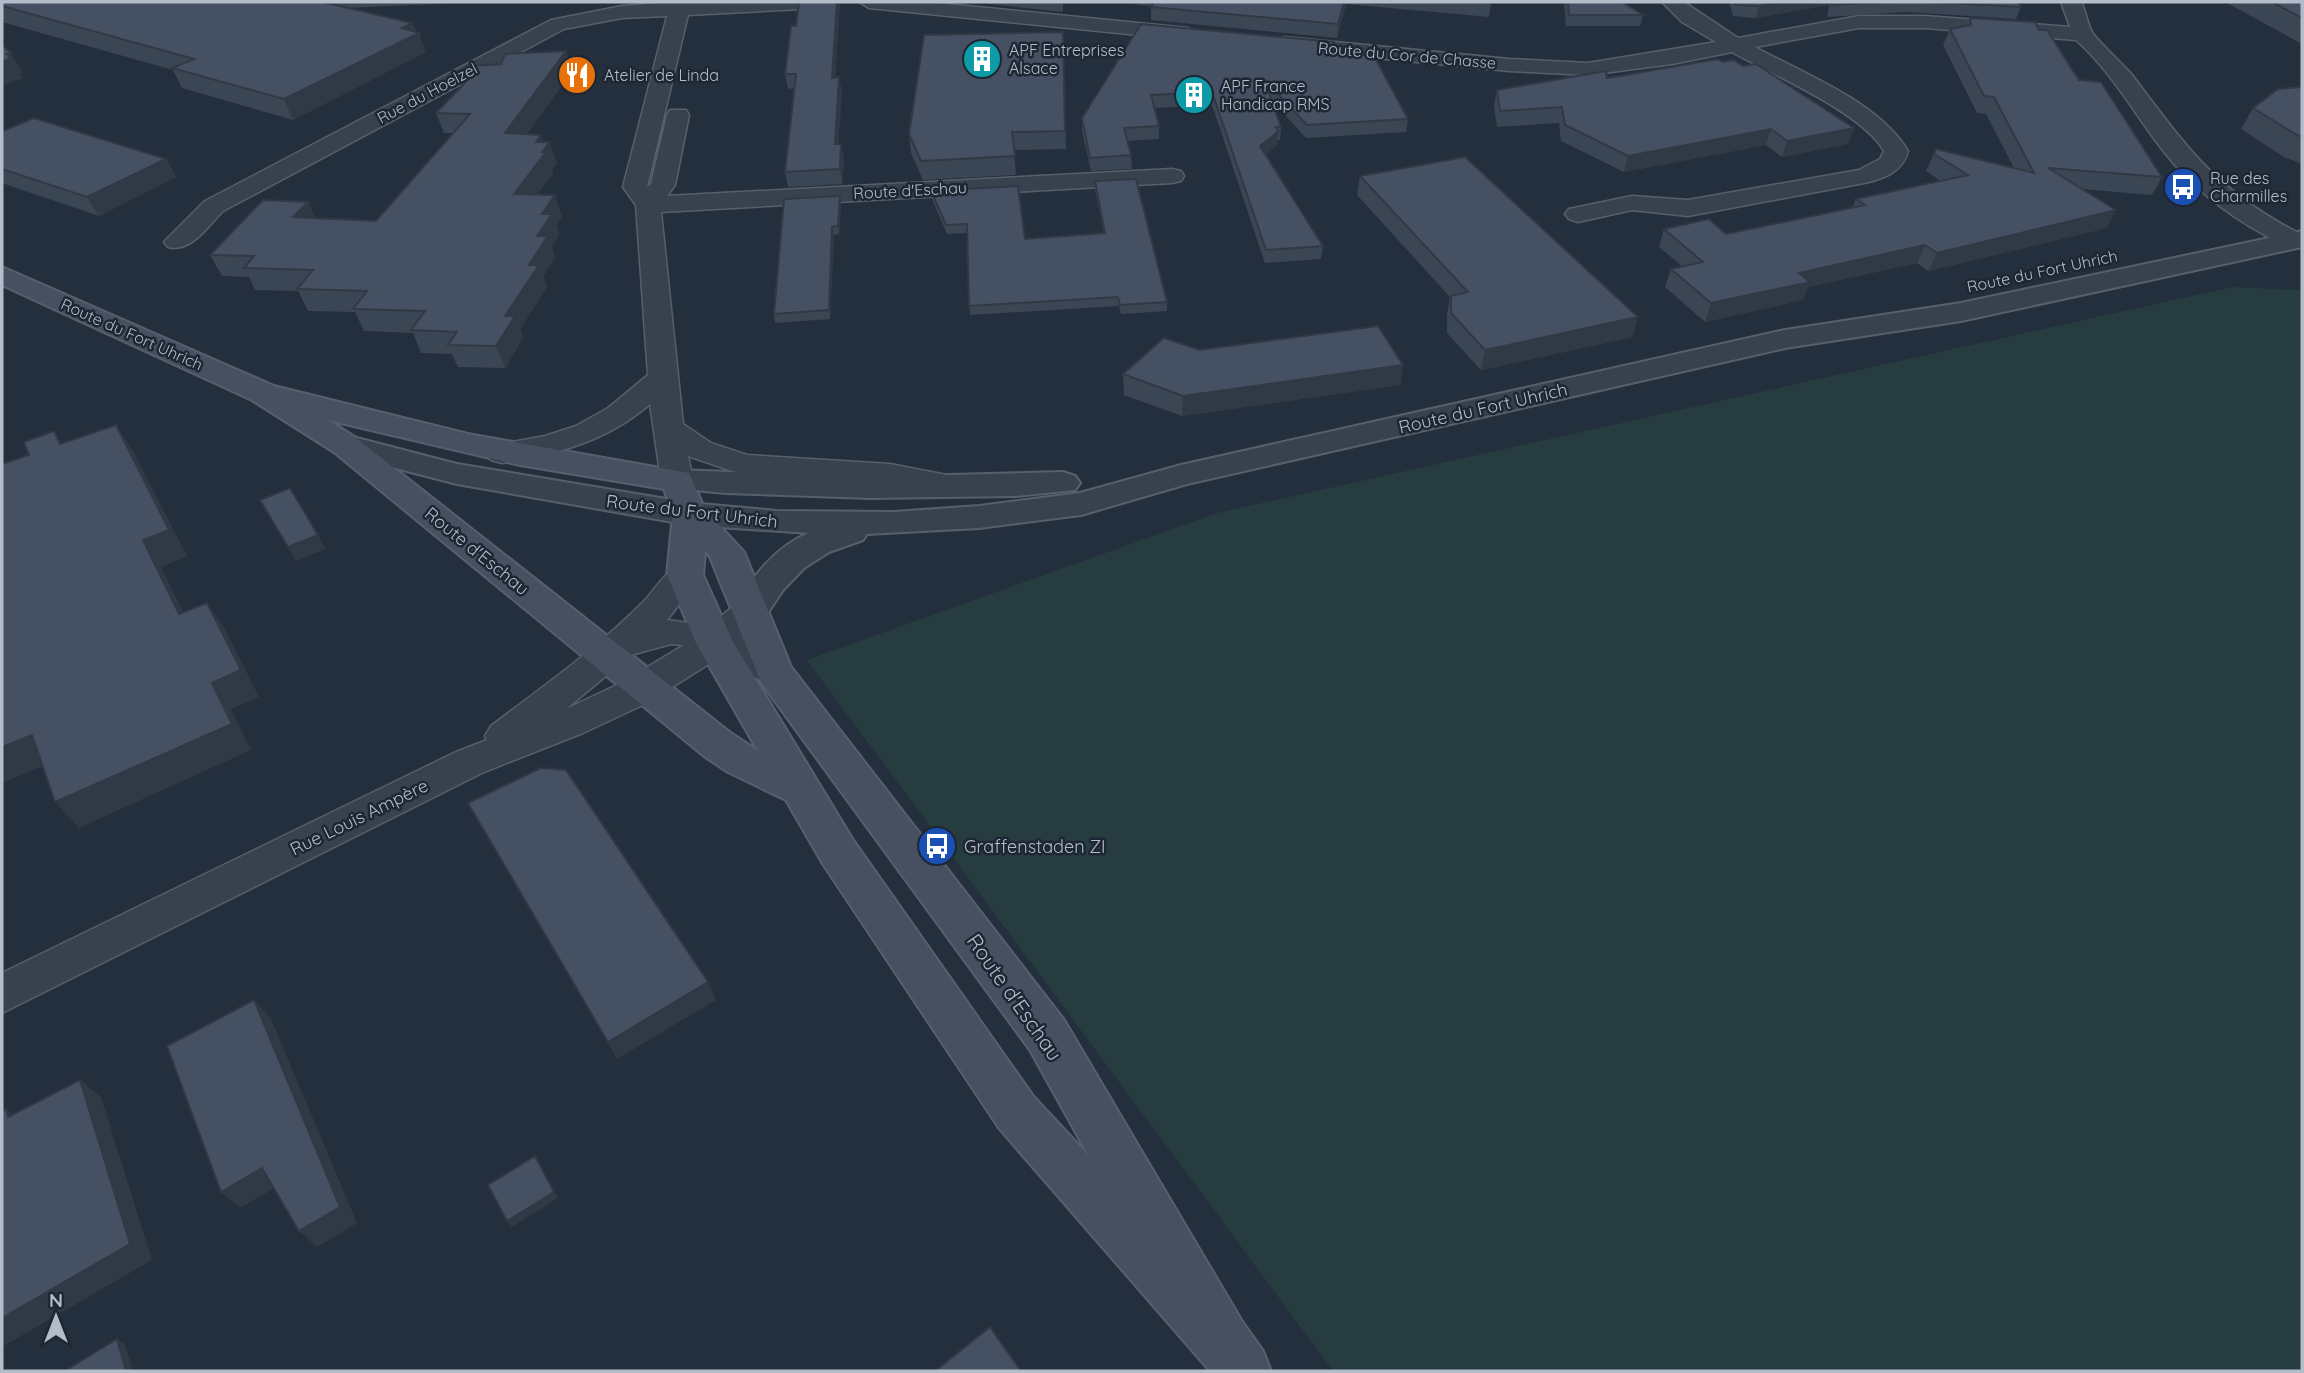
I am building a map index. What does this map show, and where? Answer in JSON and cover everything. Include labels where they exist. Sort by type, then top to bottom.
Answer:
[{"type":"main road","name":"Route du Fort Uhrich","points":[[2,275],[262,393],[345,445]]},
{"type":"main road","name":"Route du Fort Uhrich","points":[[262,393],[377,425],[502,453],[586,469],[677,480]]},
{"type":"main road","name":"Route d'Eschau","points":[[345,445],[616,650],[647,685],[741,761],[799,789]]},
{"type":"main road","name":"Route d'Eschau","points":[[677,480],[690,514],[726,552],[774,672],[1047,1035],[1233,1357]]},
{"type":"main road","name":"Route d'Eschau","points":[[690,514],[685,575],[715,643],[799,789],[1016,1112],[1233,1357]]},
{"type":"street","points":[[692,50],[691,5],[820,2]]},
{"type":"street","points":[[869,2],[1204,35]]},
{"type":"street","points":[[1578,214],[1632,203],[1688,208],[1864,176],[1878,171],[1893,160],[1896,152],[1894,143],[1873,123],[1735,44],[1672,2]]},
{"type":"street","points":[[2071,2],[2079,17],[2082,34],[2113,61],[2186,163],[2230,203],[2263,225]]},
{"type":"street","name":"Route d'Eschau","points":[[677,480],[668,428],[648,205],[635,187],[691,5]]},
{"type":"street","name":"Rue du Hoelzel","points":[[177,242],[214,206],[558,24],[592,15],[691,5]]},
{"type":"street","name":"Route du Cor de Chasse","points":[[1259,41],[1573,69],[1641,63],[1818,27],[1880,22],[2082,34]]},
{"type":"street","points":[[648,205],[663,185],[683,90]]},
{"type":"street","name":"Route d'Eschau","points":[[648,205],[1172,176]]},
{"type":"street","name":"Route du Fort Uhrich","points":[[1785,340],[1876,309],[2018,274],[2263,225],[2300,233]]},
{"type":"street","name":"Route du Fort Uhrich","points":[[345,445],[457,474],[690,514],[777,522],[894,523],[979,517],[1081,504],[1181,475],[1785,340],[1961,312],[2300,233]]},
{"type":"street","points":[[502,453],[557,443],[612,420],[663,377]]},
{"type":"street","name":"Route du Fort Uhrich","points":[[668,428],[701,450],[744,465],[890,474],[976,489]]},
{"type":"street","name":"Route du Fort Uhrich","points":[[677,480],[805,488],[976,489],[1181,475]]},
{"type":"street","points":[[715,643],[750,611],[774,574],[809,546],[834,536],[894,523]]},
{"type":"street","name":"Route d'Eschau","points":[[470,762],[616,650],[661,608],[685,575]]},
{"type":"street","name":"Route d'Eschau","points":[[616,650],[657,633],[680,632],[744,651],[774,672]]},
{"type":"street","name":"Rue Louis Ampère","points":[[2,994],[470,762],[570,723],[647,685],[715,643]]},
{"type":"green space","points":[[2232,287],[2302,290],[2302,1371],[1333,1371],[807,660],[1217,513]]},
{"type":"building","points":[[2,2],[323,2],[412,23],[402,28],[419,33],[284,99],[172,68],[194,59],[2,6]]},
{"type":"building","points":[[799,2],[837,2],[832,78],[839,77],[835,144],[841,144],[840,169],[785,172],[796,74],[785,74],[791,26],[796,26]]},
{"type":"building","points":[[1154,2],[1344,2],[1338,24],[1151,7]]},
{"type":"building","points":[[1568,2],[1622,2],[1643,15],[1569,15]]},
{"type":"building","points":[[1735,2],[1785,2],[1759,6],[1736,5]]},
{"type":"building","points":[[1832,2],[1892,2],[1831,5]]},
{"type":"building","points":[[1929,2],[2018,2],[2021,7]]},
{"type":"building","points":[[2272,2],[2302,2],[2302,18]]},
{"type":"building","points":[[1970,18],[2035,22],[2039,30],[2047,30],[2079,80],[2101,82],[2162,177],[2048,168],[2116,210],[1937,253],[1925,245],[1799,273],[1810,282],[1711,303],[1671,269],[1703,262],[1664,229],[1709,219],[1726,234],[1865,205],[1856,199],[1968,175],[1934,154],[1936,149],[2034,173],[1994,97],[1984,96],[1950,29],[1971,25]]},
{"type":"building","points":[[1141,24],[1334,42],[1332,52],[1374,56],[1408,119],[1307,125],[1264,79],[1281,127],[1276,127],[1278,132],[1260,146],[1323,246],[1266,250],[1212,92],[1151,95],[1159,126],[1124,128],[1131,155],[1090,158],[1082,118]]},
{"type":"building","points":[[1063,32],[1065,131],[1012,132],[1015,156],[921,161],[909,134],[924,35]]},
{"type":"building","points":[[2,45],[11,53],[7,54],[11,58],[2,62]]},
{"type":"building","points":[[566,51],[505,133],[541,135],[536,142],[550,142],[542,152],[546,152],[514,194],[555,195],[542,214],[552,214],[537,236],[548,236],[529,265],[539,265],[505,316],[515,316],[496,346],[448,345],[457,332],[411,330],[425,311],[353,309],[367,291],[297,289],[313,270],[244,268],[254,256],[210,255],[263,200],[308,202],[293,217],[376,221],[470,114],[436,113],[464,84],[472,66],[501,64],[505,54]]},
{"type":"building","points":[[1718,59],[1723,62],[1734,60],[1743,66],[1756,64],[1854,128],[1787,141],[1771,129],[1628,156],[1565,125],[1562,107],[1500,111],[1497,90],[1606,71],[1607,78]]},
{"type":"building","points":[[2302,87],[2302,137],[2253,108],[2278,89]]},
{"type":"building","points":[[34,118],[166,159],[87,197],[2,169],[2,131]]},
{"type":"building","points":[[1465,157],[1638,317],[1485,350],[1451,313],[1451,296],[1468,292],[1360,176]]},
{"type":"building","points":[[1136,179],[1167,302],[1120,305],[1118,297],[969,306],[967,224],[946,225],[931,191],[1018,186],[1025,239],[1105,233],[1095,181]]},
{"type":"building","points":[[840,196],[838,226],[832,227],[829,310],[774,314],[784,199]]},
{"type":"building","points":[[1378,326],[1403,365],[1183,396],[1123,374],[1164,338],[1200,350]]},
{"type":"building","points":[[116,425],[169,530],[143,540],[179,614],[207,603],[241,670],[212,683],[232,724],[55,802],[32,735],[2,747],[2,464],[29,455],[24,442],[54,431],[60,444]]},
{"type":"building","points":[[290,488],[318,535],[288,547],[260,500]]},
{"type":"building","points":[[541,768],[566,770],[708,982],[608,1042],[468,803]]},
{"type":"building","points":[[254,1000],[340,1207],[299,1231],[262,1168],[221,1192],[167,1046]]},
{"type":"building","points":[[80,1080],[130,1244],[2,1318],[2,1111],[6,1109],[8,1117]]},
{"type":"building","points":[[535,1156],[554,1192],[507,1221],[488,1185]]},
{"type":"building","points":[[990,1327],[1021,1371],[935,1371]]},
{"type":"building","points":[[117,1339],[126,1371],[68,1371],[68,1369]]},
{"type":"place","name":"APF Entreprises Alsace","points":[[982,59]]},
{"type":"place","name":"Atelier de Linda","points":[[577,75]]},
{"type":"place","name":"APF France Handicap RMS","points":[[1194,95]]},
{"type":"place","name":"Rue des Charmilles","points":[[2183,187]]},
{"type":"place","name":"Graffenstaden ZI","points":[[937,846]]}]
